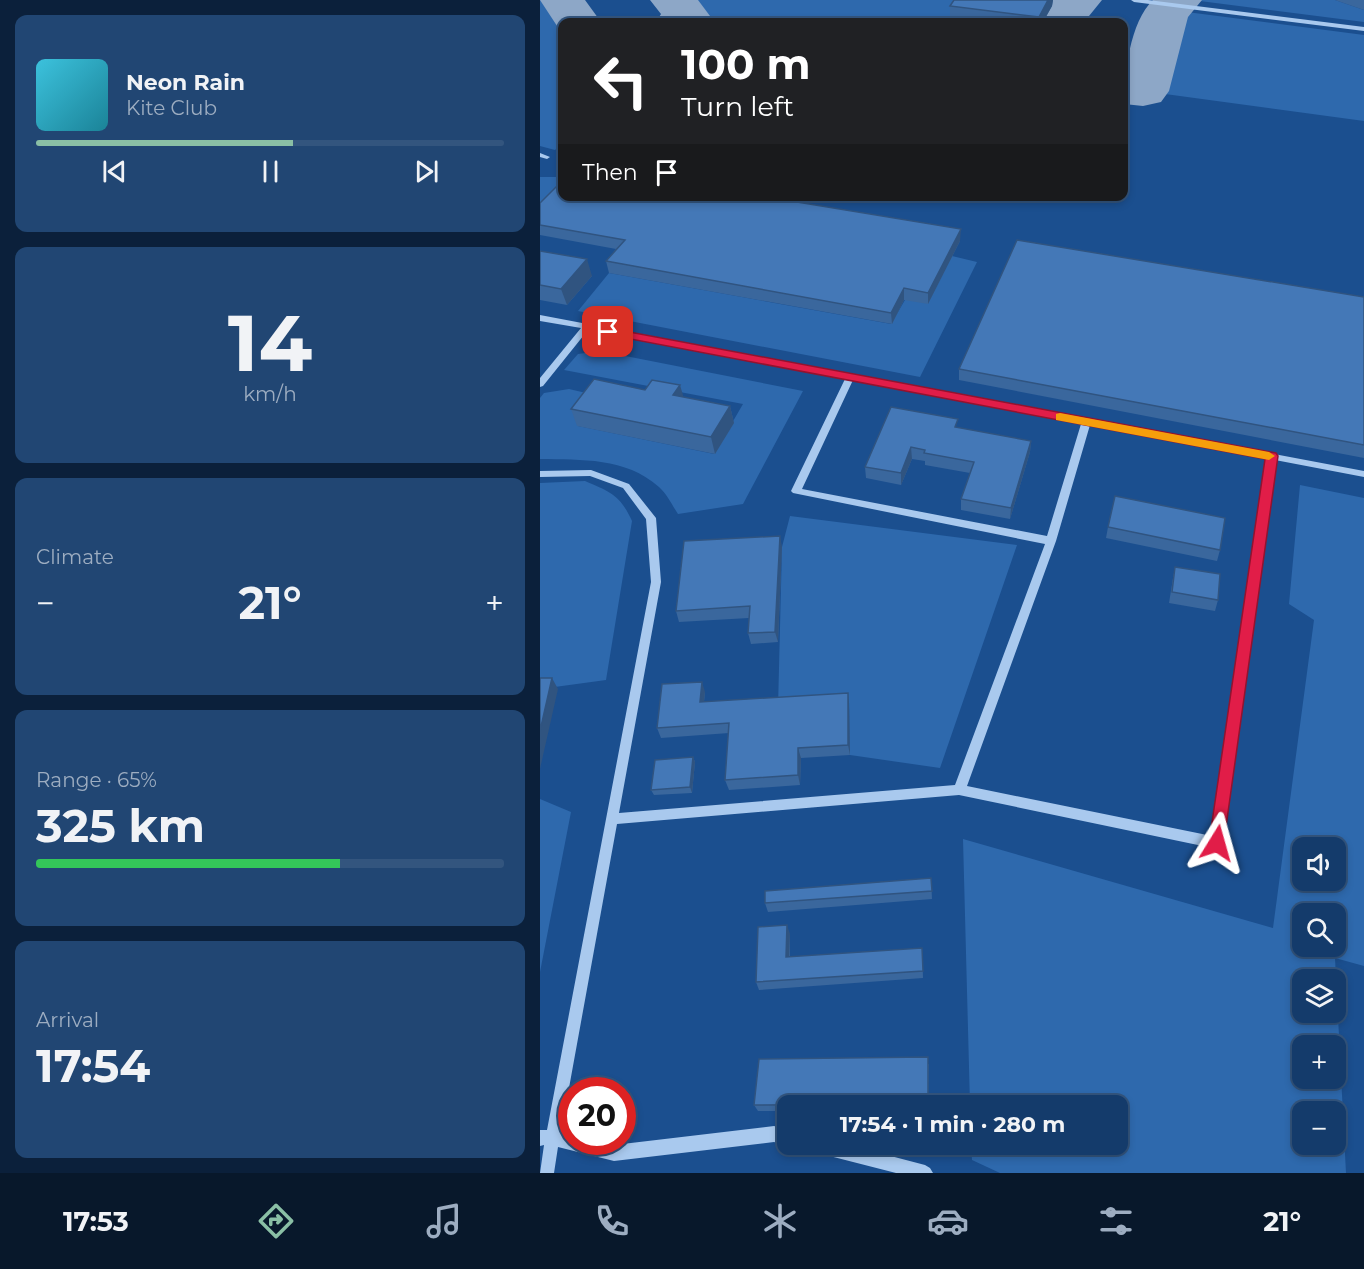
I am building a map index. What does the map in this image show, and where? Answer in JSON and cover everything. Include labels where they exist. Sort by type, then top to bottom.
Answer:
[{"type":"lane","points":[[1134,0],[1364,29]]},
{"type":"lane","points":[[540,318],[1364,474]]},
{"type":"lane","points":[[540,384],[586,327]]},
{"type":"lane","points":[[850,377],[796,491],[1051,541]]},
{"type":"lane","points":[[959,790],[1051,541],[1086,422]]},
{"type":"lane","points":[[613,819],[959,790],[1217,843],[1271,456]]},
{"type":"lane","points":[[540,474],[591,473],[626,486],[651,518],[656,582],[613,819],[545,1137],[546,1173]]},
{"type":"lane","points":[[545,1137],[614,1153],[777,1135]]},
{"type":"lane","points":[[856,1155],[926,1173]]},
{"type":"shaded area","points":[[540,0],[561,0],[575,18],[558,18],[558,147],[555,150],[540,146]]},
{"type":"shaded area","points":[[673,0],[965,0],[965,18],[689,18]]},
{"type":"shaded area","points":[[1192,0],[1335,0],[1364,10],[1364,22]]},
{"type":"shaded area","points":[[1179,11],[1364,35],[1364,121],[1143,91],[1166,13]]},
{"type":"shaded area","points":[[540,177],[558,177],[558,200],[540,219]]},
{"type":"shaded area","points":[[952,256],[977,262],[920,377],[578,311],[609,273],[891,324],[905,300]]},
{"type":"shaded area","points":[[600,351],[803,391],[743,504],[678,514],[659,487],[632,470],[587,460],[540,459],[540,398],[544,393],[569,389],[599,396],[578,426],[714,454],[743,404],[564,370],[578,354]]},
{"type":"shaded area","points":[[585,481],[614,495],[632,521],[606,680],[540,689],[540,483]]},
{"type":"shaded area","points":[[1300,485],[1364,498],[1364,966],[1335,958],[1336,969],[1292,969],[1292,1023],[1338,1023],[1339,1035],[1292,1035],[1292,1089],[1342,1089],[1342,1101],[1292,1101],[1292,1155],[1345,1155],[1346,1173],[1000,1173],[972,1160],[972,1155],[1128,1155],[1128,1095],[970,1095],[963,839],[1273,928],[1314,620],[1289,604]]},
{"type":"shaded area","points":[[790,516],[1017,545],[940,768],[850,755],[849,703],[778,708],[782,547]]},
{"type":"shaded area","points":[[540,799],[571,812],[540,972]]},
{"type":"building","points":[[954,0],[1048,0],[1039,17],[950,6]]},
{"type":"building","points":[[558,185],[558,201],[790,201],[961,229],[928,293],[904,288],[891,313],[606,261],[625,240],[540,225],[540,203]]},
{"type":"building","points":[[1017,240],[1364,297],[1364,445],[959,369]]},
{"type":"building","points":[[540,251],[587,259],[561,289],[540,285]]},
{"type":"building","points":[[594,379],[645,390],[652,380],[680,385],[673,395],[730,406],[711,437],[571,409]]},
{"type":"building","points":[[891,407],[958,419],[955,427],[1031,441],[1011,508],[961,499],[974,462],[924,453],[925,450],[911,447],[901,473],[865,467]]},
{"type":"building","points":[[1115,496],[1225,518],[1220,550],[1108,527]]},
{"type":"building","points":[[780,536],[775,632],[748,633],[750,606],[676,611],[684,541]]},
{"type":"building","points":[[1175,567],[1220,574],[1218,600],[1172,592]]},
{"type":"building","points":[[540,678],[552,678],[540,731]]},
{"type":"building","points":[[702,682],[700,702],[848,693],[848,745],[798,748],[798,775],[725,780],[729,723],[657,728],[662,684]]},
{"type":"building","points":[[693,757],[690,787],[651,790],[655,760]]},
{"type":"building","points":[[931,878],[932,891],[765,903],[765,891]]},
{"type":"building","points":[[787,925],[786,957],[922,948],[923,971],[756,982],[758,927]]},
{"type":"building","points":[[928,1057],[928,1095],[777,1095],[777,1105],[754,1105],[759,1059]]},
{"type":"taxiway","points":[[561,0],[575,18]]},
{"type":"taxiway","points":[[673,0],[687,16],[684,18]]},
{"type":"taxiway","points":[[1045,18],[1052,6],[1073,6],[1079,0]]},
{"type":"taxiway","points":[[1128,89],[1143,91],[1166,13],[1179,0]]},
{"type":"slow traffic","points":[[1060,417],[1269,456]]},
{"type":"route","points":[[608,332],[1271,456],[1217,843]]}]
